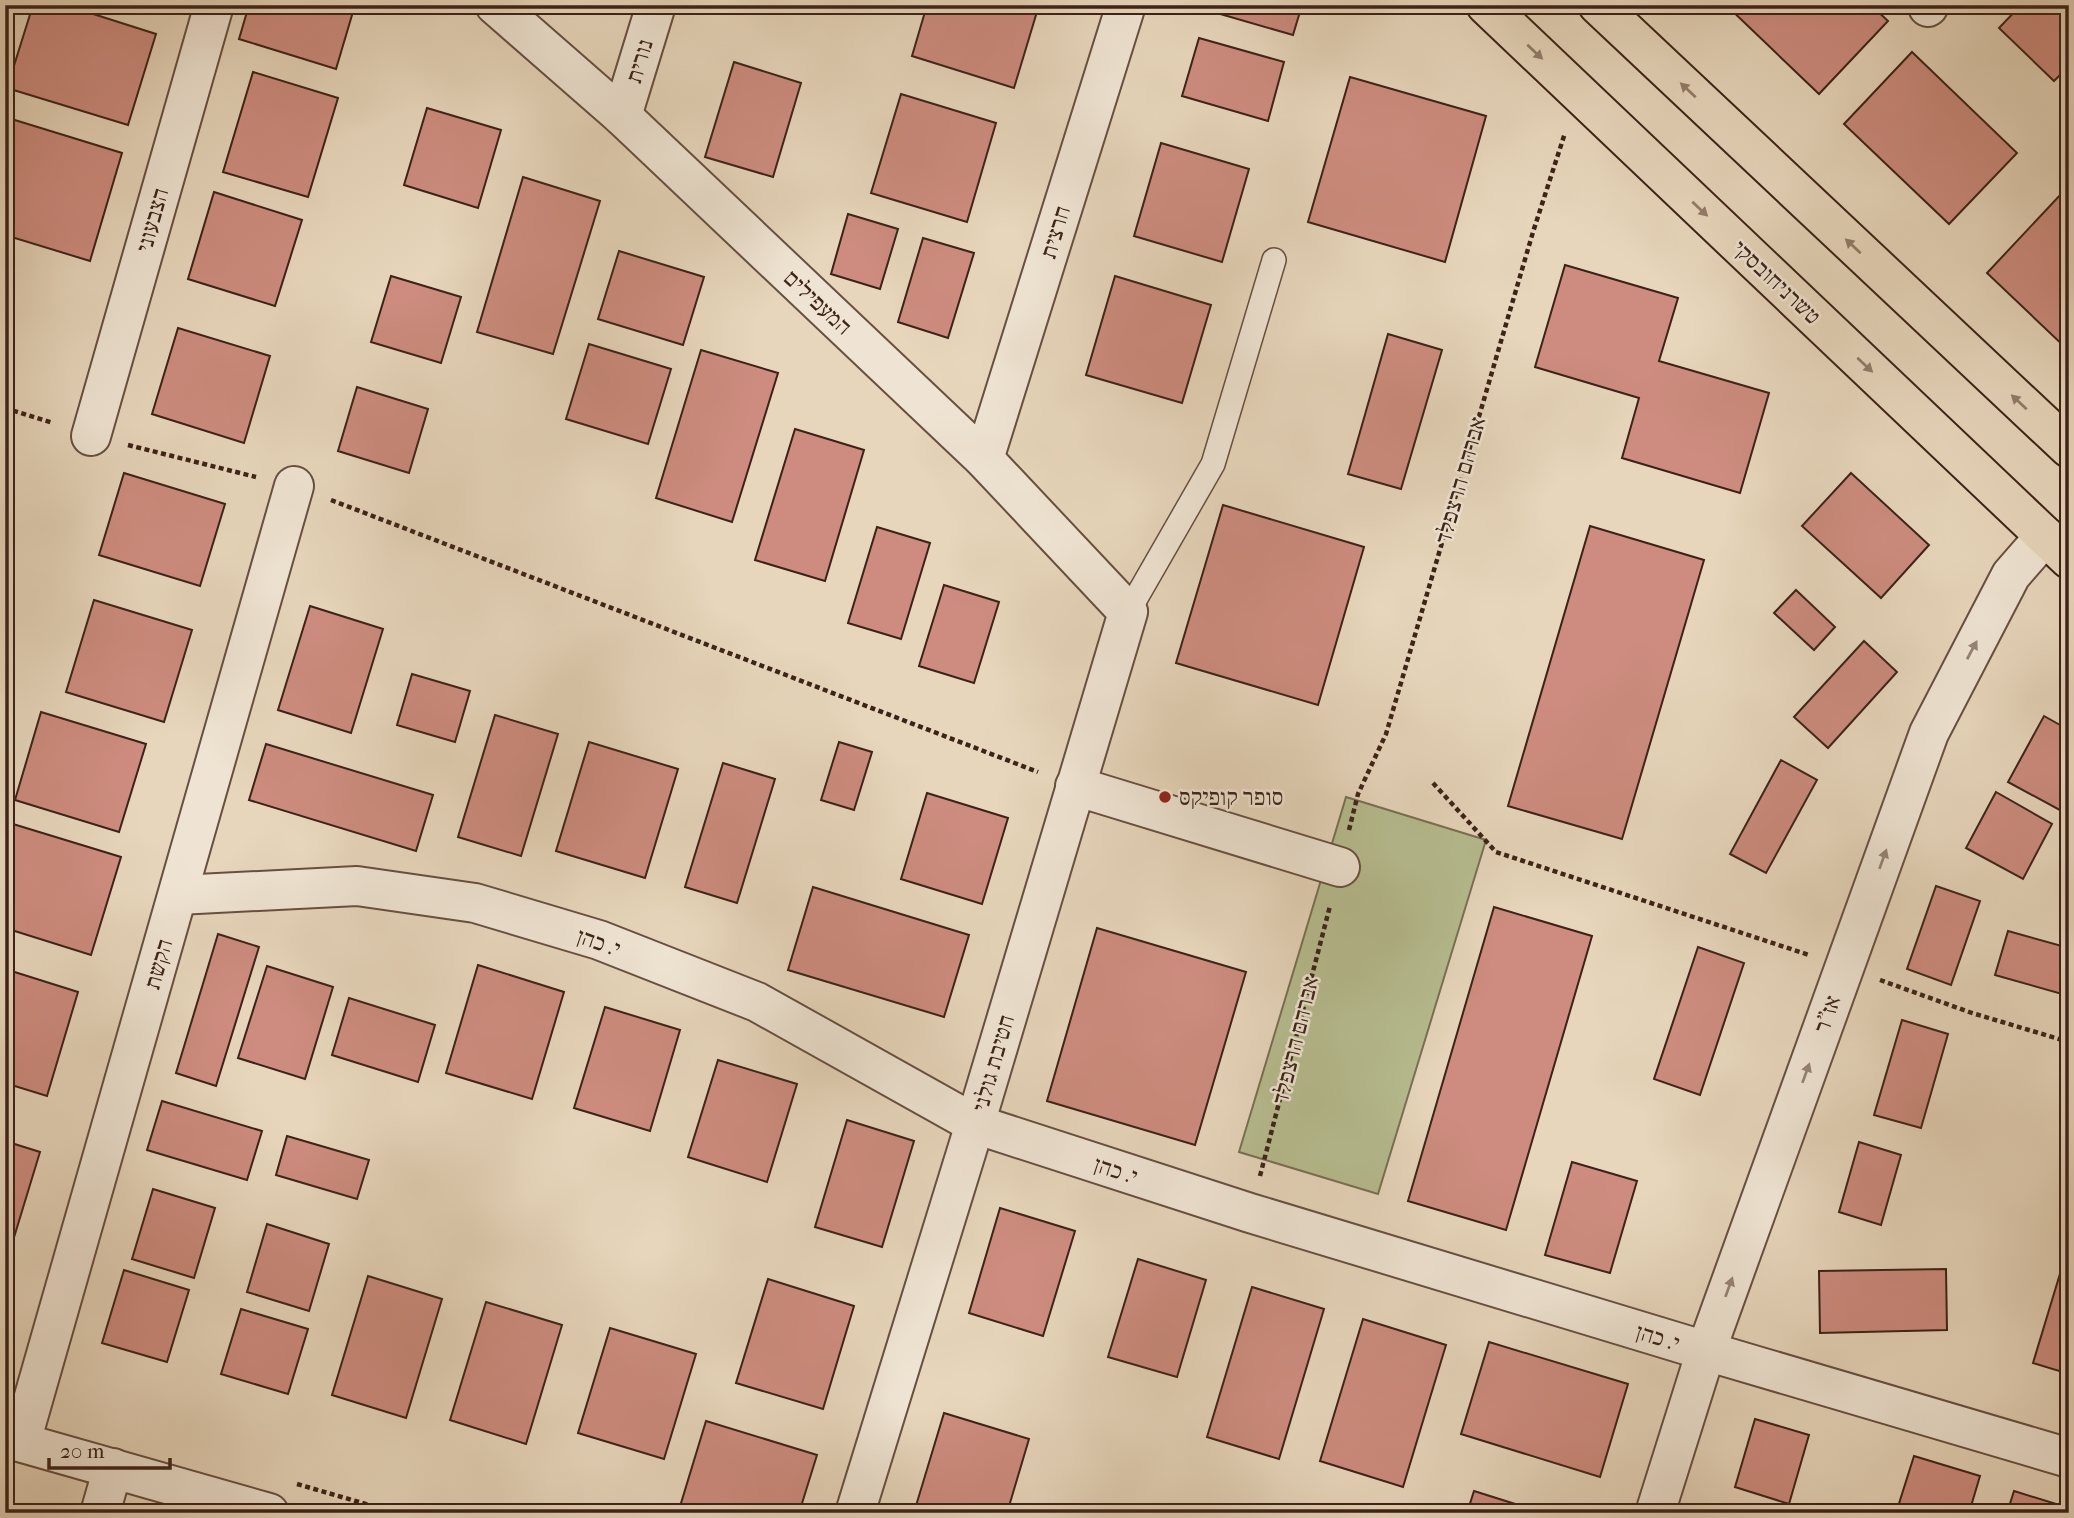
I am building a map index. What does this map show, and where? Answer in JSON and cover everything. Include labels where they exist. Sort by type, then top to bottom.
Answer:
[{"type":"main road","name":"טשרניחובסקי","points":[[1486,5],[2057,547]]},
{"type":"main road","points":[[1598,5],[2069,448]]},
{"type":"street","name":"הצבעוני","points":[[91,436],[214,5]]},
{"type":"street","name":"המעפילים","points":[[495,5],[622,116],[984,459],[1128,612]]},
{"type":"street","name":"נורית","points":[[622,116],[656,5]]},
{"type":"street","name":"חרצית","points":[[984,459],[1126,5]]},
{"type":"street","name":"הקשת","points":[[13,1440],[178,895],[294,486]]},
{"type":"street","name":"אז\"ר","points":[[1655,1513],[1706,1351],[1929,733],[2011,575],[2057,547]]},
{"type":"street","name":"חטיבת גולני","points":[[855,1513],[1128,612]]},
{"type":"street","points":[[1075,786],[1340,867]]},
{"type":"street","name":"י. כהן","points":[[178,895],[357,887],[475,903],[599,940],[757,1002],[975,1124],[1250,1213],[2069,1458]]},
{"type":"street","points":[[13,1440],[269,1513]]},
{"type":"street","points":[[100,1513],[113,1468]]},
{"type":"lane","points":[[1128,612],[1213,464],[1274,260]]},
{"type":"path","name":"אברהם הרצפלד","points":[[1250,1213],[1358,794],[1386,734],[1533,232],[1578,92]]},
{"type":"path","points":[[5,408],[91,436],[294,486],[1075,786]]},
{"type":"path","points":[[1433,783],[1496,852],[1844,966],[1972,1013],[2069,1042]]},
{"type":"green space","points":[[1346,797],[1486,840],[1378,1194],[1239,1152]]},
{"type":"building","points":[[33,5],[65,5],[156,34],[128,125],[7,88]]},
{"type":"building","points":[[249,5],[355,5],[336,69],[239,39]]},
{"type":"building","points":[[927,5],[1039,5],[1014,88],[912,56]]},
{"type":"building","points":[[1204,5],[1302,5],[1293,35],[1203,9]]},
{"type":"building","points":[[1726,5],[1871,5],[1888,21],[1819,94]]},
{"type":"building","points":[[2021,5],[2069,5],[2069,66],[2054,81],[1999,28]]},
{"type":"building","points":[[1199,38],[1284,62],[1268,121],[1182,96]]},
{"type":"building","points":[[1912,52],[2017,153],[1949,224],[1844,124]]},
{"type":"building","points":[[734,62],[801,83],[773,177],[705,157]]},
{"type":"building","points":[[253,72],[338,98],[308,197],[223,172]]},
{"type":"building","points":[[1350,77],[1486,116],[1445,262],[1308,222]]},
{"type":"building","points":[[901,94],[996,123],[967,222],[871,193]]},
{"type":"building","points":[[427,108],[501,130],[478,208],[404,185]]},
{"type":"building","points":[[5,117],[122,153],[90,261],[5,235]]},
{"type":"building","points":[[1161,143],[1249,169],[1222,262],[1134,236]]},
{"type":"building","points":[[523,177],[600,201],[553,354],[477,332]]},
{"type":"building","points":[[214,192],[302,220],[275,306],[188,279]]},
{"type":"building","points":[[2063,192],[2069,198],[2069,351],[1987,273]]},
{"type":"building","points":[[848,214],[898,229],[880,289],[831,274]]},
{"type":"building","points":[[923,238],[974,253],[948,338],[898,322]]},
{"type":"building","points":[[619,251],[704,277],[683,345],[598,319]]},
{"type":"building","points":[[1565,265],[1678,298],[1659,361],[1769,393],[1740,493],[1622,458],[1639,398],[1535,367]]},
{"type":"building","points":[[391,276],[461,297],[441,363],[371,342]]},
{"type":"building","points":[[1115,276],[1211,305],[1182,403],[1086,375]]},
{"type":"building","points":[[178,328],[270,356],[244,443],[152,414]]},
{"type":"building","points":[[1388,334],[1442,350],[1401,489],[1348,474]]},
{"type":"building","points":[[589,344],[671,369],[648,444],[566,419]]},
{"type":"building","points":[[701,350],[778,373],[732,522],[656,498]]},
{"type":"building","points":[[357,387],[428,409],[409,473],[338,451]]},
{"type":"building","points":[[795,429],[864,450],[825,581],[755,560]]},
{"type":"building","points":[[124,473],[225,504],[200,586],[99,555]]},
{"type":"building","points":[[1851,473],[1929,545],[1881,598],[1802,526]]},
{"type":"building","points":[[1223,505],[1364,547],[1318,705],[1176,663]]},
{"type":"building","points":[[1590,526],[1704,560],[1622,839],[1508,806]]},
{"type":"building","points":[[877,527],[930,543],[901,639],[848,623]]},
{"type":"building","points":[[944,585],[999,602],[974,683],[919,666]]},
{"type":"building","points":[[1796,590],[1835,627],[1814,650],[1774,613]]},
{"type":"building","points":[[94,600],[192,630],[164,722],[66,692]]},
{"type":"building","points":[[310,606],[383,629],[351,733],[278,710]]},
{"type":"building","points":[[1864,641],[1897,672],[1828,748],[1794,717]]},
{"type":"building","points":[[412,674],[470,691],[455,742],[397,725]]},
{"type":"building","points":[[41,712],[146,744],[119,832],[15,800]]},
{"type":"building","points":[[495,715],[558,734],[521,856],[458,837]]},
{"type":"building","points":[[2044,716],[2069,730],[2069,815],[2008,782]]},
{"type":"building","points":[[589,742],[678,769],[645,878],[556,851]]},
{"type":"building","points":[[839,742],[872,752],[854,810],[821,800]]},
{"type":"building","points":[[266,744],[433,795],[416,851],[249,800]]},
{"type":"building","points":[[1781,760],[1817,780],[1766,873],[1730,854]]},
{"type":"building","points":[[723,763],[775,779],[737,903],[685,887]]},
{"type":"building","points":[[1996,792],[2052,824],[2023,879],[1966,848]]},
{"type":"building","points":[[927,793],[1008,818],[982,904],[901,879]]},
{"type":"building","points":[[13,824],[121,857],[91,955],[5,928],[5,850]]},
{"type":"building","points":[[1936,886],[1980,901],[1951,985],[1907,969]]},
{"type":"building","points":[[813,887],[969,935],[944,1017],[788,970]]},
{"type":"building","points":[[1494,907],[1592,936],[1506,1230],[1408,1201]]},
{"type":"building","points":[[1097,928],[1246,972],[1195,1145],[1047,1101]]},
{"type":"building","points":[[2008,931],[2069,948],[2069,996],[1995,975]]},
{"type":"building","points":[[218,934],[259,947],[216,1086],[176,1073]]},
{"type":"building","points":[[1698,947],[1744,963],[1700,1095],[1654,1079]]},
{"type":"building","points":[[478,965],[564,992],[532,1099],[446,1073]]},
{"type":"building","points":[[267,966],[333,987],[305,1079],[238,1058]]},
{"type":"building","points":[[5,969],[78,992],[47,1096],[5,1083]]},
{"type":"building","points":[[349,998],[435,1025],[418,1082],[332,1055]]},
{"type":"building","points":[[605,1007],[680,1030],[650,1131],[574,1108]]},
{"type":"building","points":[[1902,1020],[1948,1034],[1921,1128],[1874,1115]]},
{"type":"building","points":[[718,1060],[797,1084],[767,1182],[688,1157]]},
{"type":"building","points":[[162,1101],[262,1131],[247,1180],[147,1150]]},
{"type":"building","points":[[847,1120],[914,1141],[882,1247],[815,1227]]},
{"type":"building","points":[[287,1136],[369,1160],[357,1199],[276,1175]]},
{"type":"building","points":[[5,1141],[40,1152],[5,1267]]},
{"type":"building","points":[[1859,1142],[1901,1155],[1881,1225],[1839,1212]]},
{"type":"building","points":[[1572,1162],[1637,1181],[1610,1273],[1545,1255]]},
{"type":"building","points":[[153,1189],[215,1208],[194,1278],[132,1259]]},
{"type":"building","points":[[1000,1208],[1075,1231],[1043,1336],[969,1313]]},
{"type":"building","points":[[267,1224],[329,1244],[309,1311],[247,1292]]},
{"type":"building","points":[[2069,1244],[2069,1374],[2033,1363]]},
{"type":"building","points":[[1138,1259],[1206,1280],[1177,1377],[1108,1357]]},
{"type":"building","points":[[1946,1269],[1947,1330],[1820,1333],[1819,1271]]},
{"type":"building","points":[[124,1270],[189,1290],[167,1362],[102,1343]]},
{"type":"building","points":[[368,1276],[442,1299],[406,1418],[332,1395]]},
{"type":"building","points":[[768,1279],[854,1306],[823,1409],[736,1383]]},
{"type":"building","points":[[1252,1287],[1324,1309],[1279,1459],[1207,1437]]},
{"type":"building","points":[[486,1302],[562,1325],[526,1444],[450,1420]]},
{"type":"building","points":[[241,1309],[308,1329],[288,1394],[221,1374]]},
{"type":"building","points":[[1363,1319],[1446,1345],[1403,1487],[1320,1461]]},
{"type":"building","points":[[610,1328],[696,1354],[664,1459],[578,1433]]},
{"type":"building","points":[[1489,1342],[1628,1384],[1600,1477],[1461,1434]]},
{"type":"building","points":[[944,1413],[1029,1439],[1007,1513],[928,1513],[915,1509]]},
{"type":"building","points":[[1755,1419],[1809,1435],[1789,1504],[1735,1487]]},
{"type":"building","points":[[706,1421],[817,1455],[799,1513],[678,1513]]},
{"type":"building","points":[[1914,1456],[1980,1476],[1969,1513],[1896,1513]]},
{"type":"building","points":[[1474,1491],[1544,1513],[1467,1513]]},
{"type":"building","points":[[2014,1491],[2069,1508],[2068,1513],[2007,1513]]},
{"type":"place","name":"סופר קופיקס","points":[[1165,797]]}]
